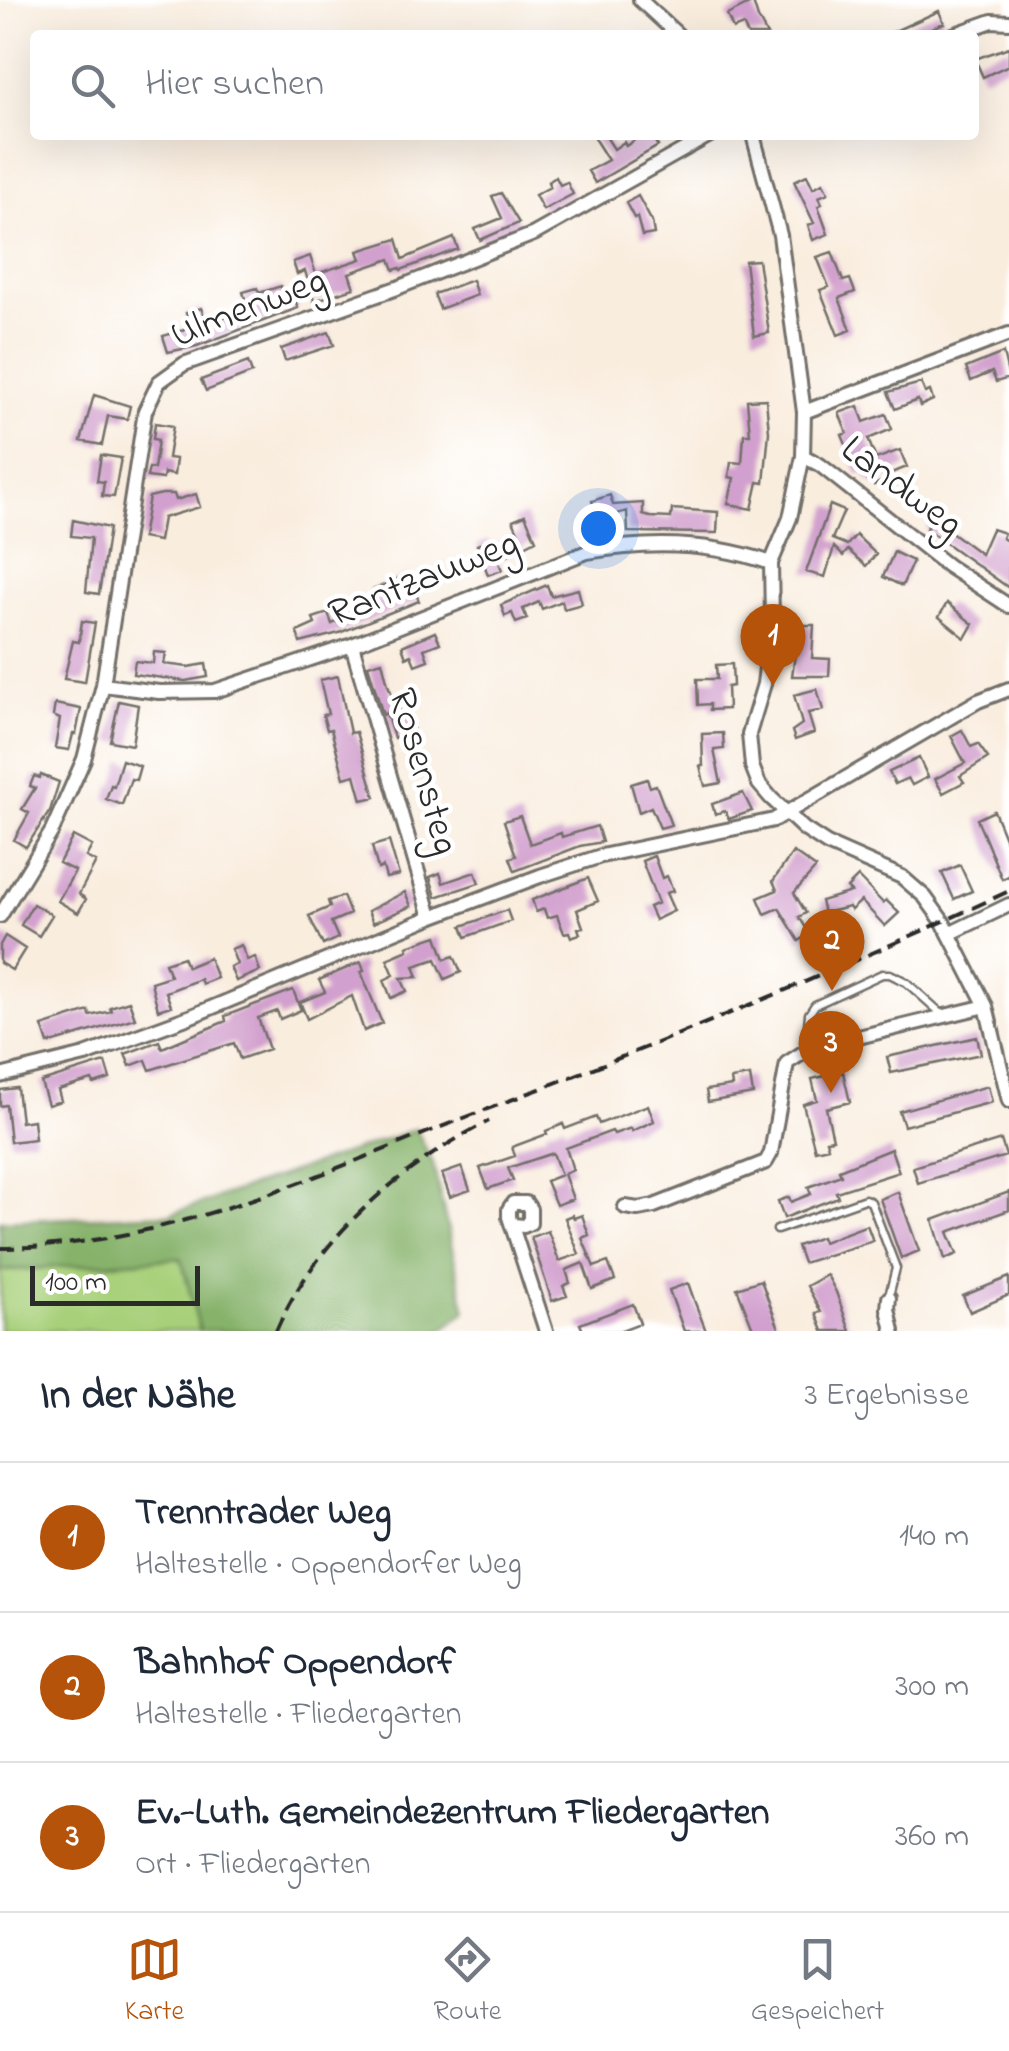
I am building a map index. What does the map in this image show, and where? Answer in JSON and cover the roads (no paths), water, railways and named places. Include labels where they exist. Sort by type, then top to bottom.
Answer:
[{"type":"street","points":[[640,0],[673,30]]},
{"type":"street","points":[[968,30],[992,21],[1009,22]]},
{"type":"street","name":"Ulmenweg","points":[[0,916],[65,806],[84,760],[102,684],[145,411],[150,395],[169,372],[534,234],[701,140]]},
{"type":"street","points":[[754,140],[780,235],[804,412],[803,456],[790,518],[771,563],[772,618],[764,684],[750,723],[752,766],[759,784],[785,814],[827,844],[912,884],[949,934],[985,1003],[1009,1101]]},
{"type":"street","points":[[804,412],[1009,334]]},
{"type":"street","name":"Landweg","points":[[803,456],[820,465],[948,566],[1009,606]]},
{"type":"street","name":"Rantzauweg","points":[[102,684],[171,693],[214,691],[352,645],[586,552],[620,546],[702,545],[734,550],[771,563]]},
{"type":"street","name":"Rosensteg","points":[[352,645],[431,916]]},
{"type":"street","points":[[0,1076],[85,1055],[189,1017],[431,916],[601,856],[774,820],[978,700],[1009,689]]},
{"type":"street","points":[[949,934],[1009,905]]},
{"type":"street","points":[[625,1207],[638,1210],[654,1206],[766,1162],[787,1063],[796,1056],[985,1003]]},
{"type":"street","points":[[512,1224],[546,1331]]},
{"type":"street","points":[[889,1298],[893,1331]]},
{"type":"lane","points":[[825,1046],[808,1025],[814,1005],[882,974],[900,977],[945,1016]]},
{"type":"lane","points":[[777,1230],[865,1199],[871,1202],[896,1268],[889,1298]]},
{"type":"railway","points":[[0,1248],[121,1235],[180,1222],[294,1185],[738,1010],[1009,891]]},
{"type":"railway","points":[[276,1331],[314,1265],[364,1208],[424,1160],[489,1121]]},
{"type":"place","name":"Trenntrader Weg","points":[[773,686]]},
{"type":"place","name":"Bahnhof Oppendorf","points":[[832,991]]},
{"type":"place","name":"Ev.-Luth. Gemeindezentrum Fliedergarten","points":[[831,1093]]}]
